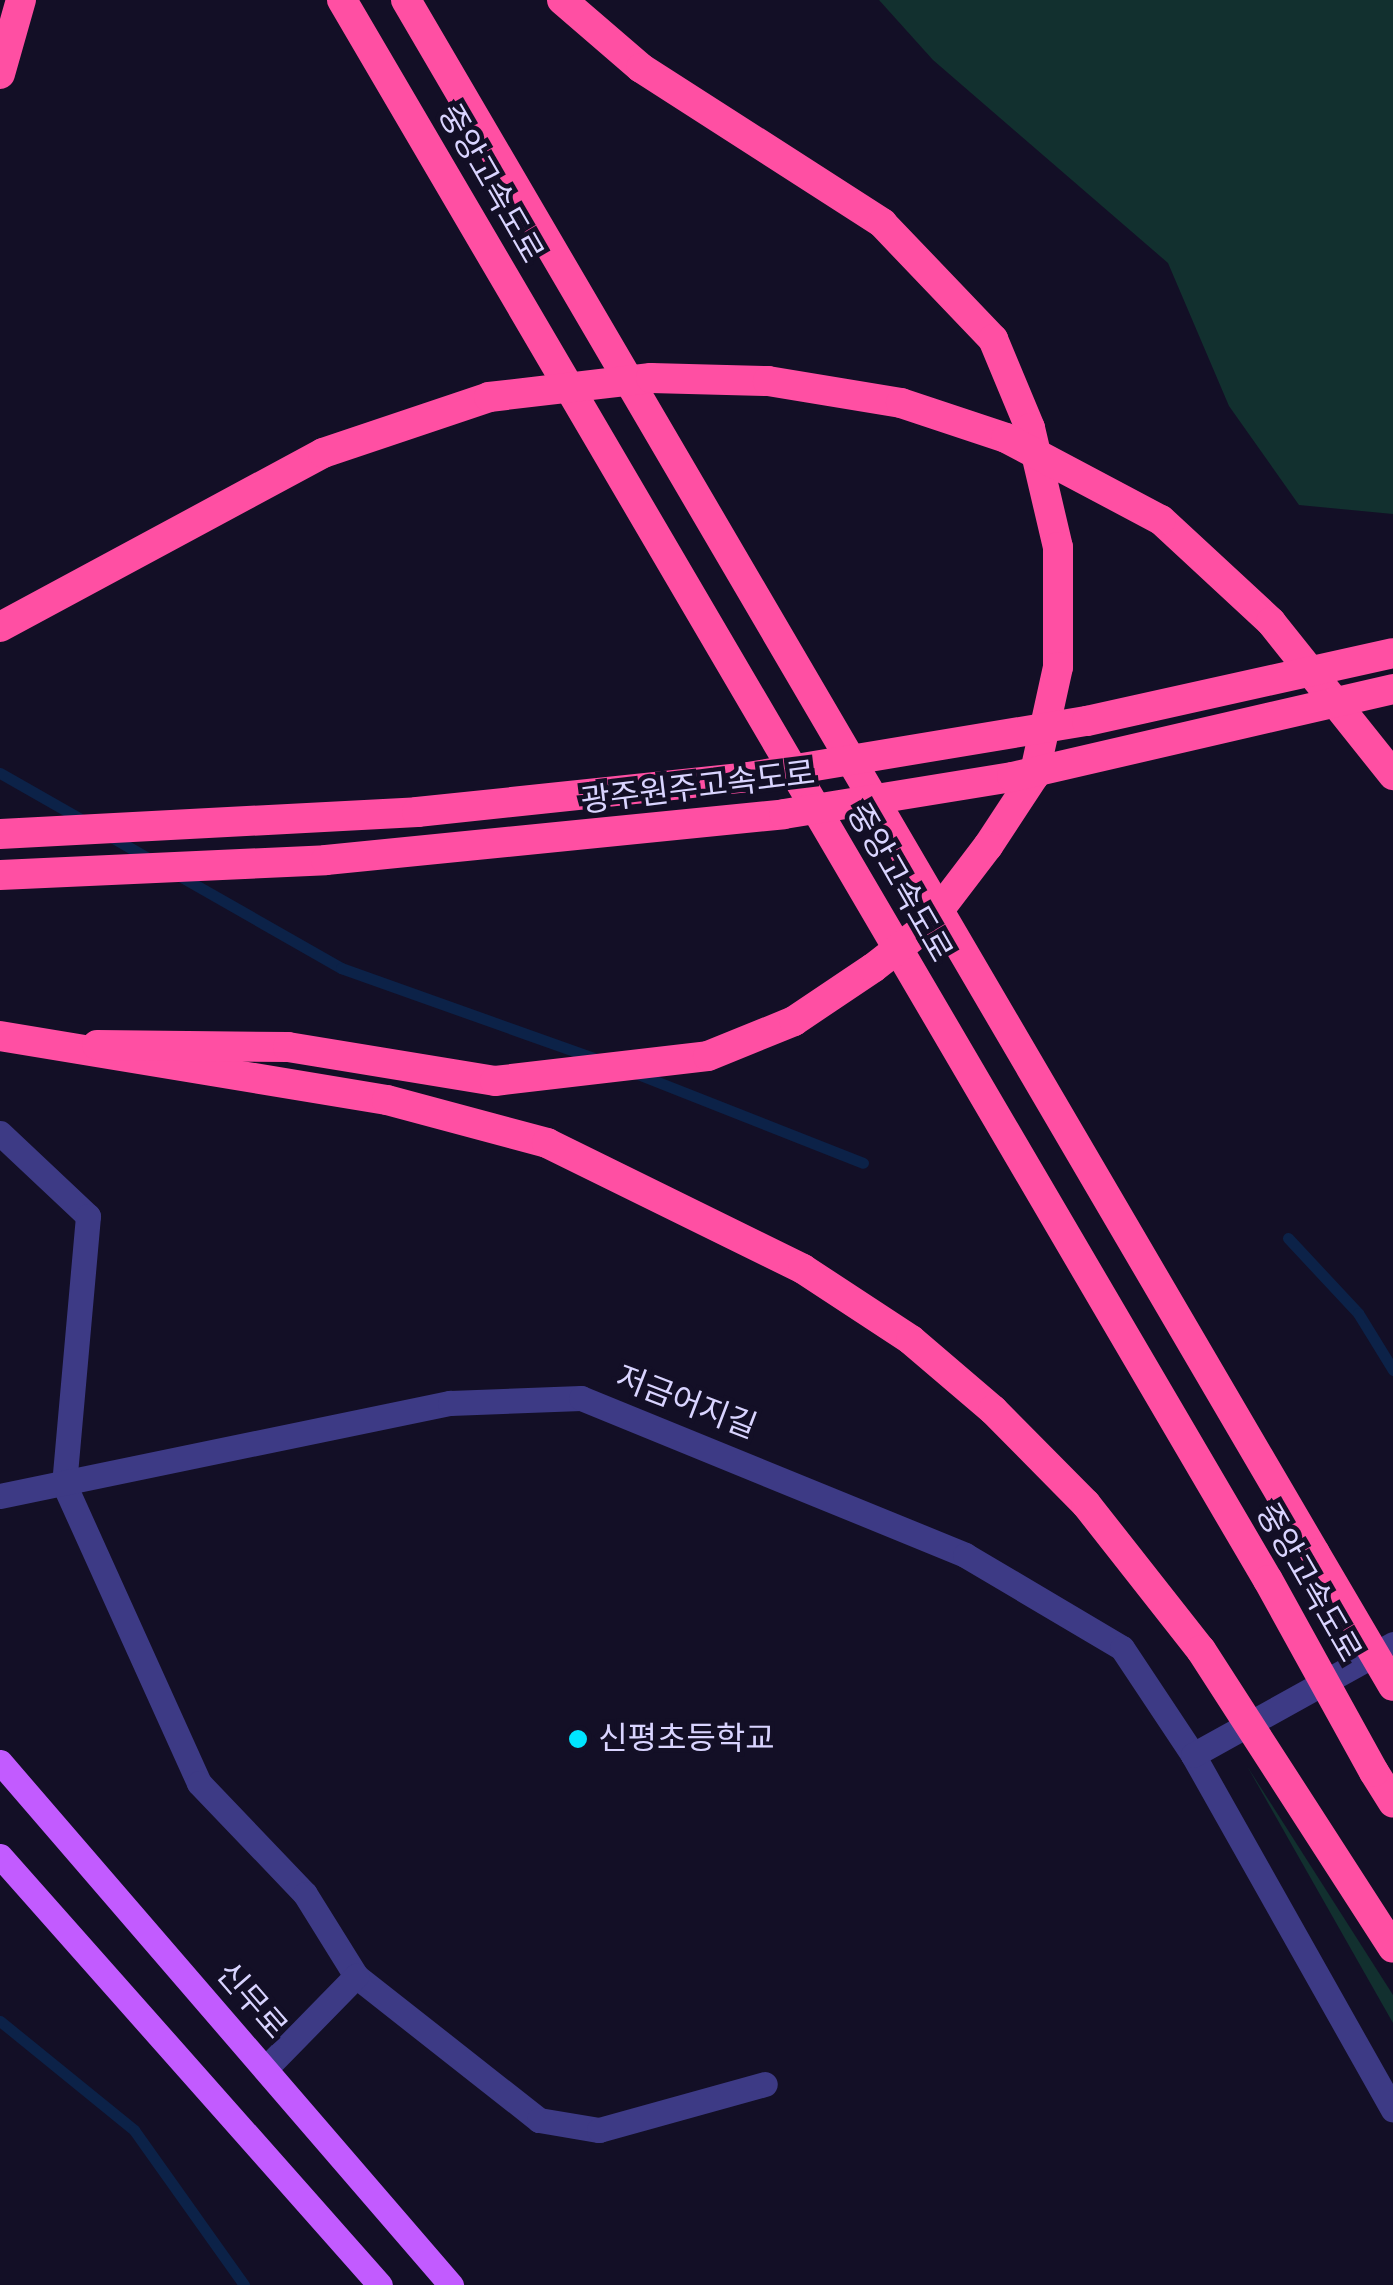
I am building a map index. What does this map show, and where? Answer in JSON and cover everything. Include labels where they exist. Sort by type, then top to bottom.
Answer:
[{"type":"highway","points":[[6,59],[20,0]]},
{"type":"highway","name":"중앙고속도로","points":[[342,0],[1268,1580],[1393,1803]]},
{"type":"highway","name":"중앙고속도로","points":[[406,0],[1393,1686]]},
{"type":"highway","points":[[97,1046],[288,1047],[495,1081],[708,1056],[794,1021],[927,926],[1034,776],[1058,667],[1058,547],[1030,428],[992,339],[882,223],[641,68],[562,0]]},
{"type":"highway","points":[[0,627],[322,453],[489,397],[651,378],[768,382],[901,403],[1006,438],[1162,520],[1271,622],[1393,775]]},
{"type":"highway","name":"광주원주고속도로","points":[[0,834],[399,814],[748,777],[1069,724],[1393,653]]},
{"type":"highway","name":"광주원주고속도로","points":[[0,874],[326,860],[784,814],[1012,777],[1393,689]]},
{"type":"highway","points":[[0,1036],[97,1046],[387,1100],[548,1144],[803,1270],[924,1351],[1086,1504],[1201,1650],[1393,1948]]},
{"type":"main road","name":"신무로","points":[[0,1762],[451,2285]]},
{"type":"main road","points":[[0,1856],[380,2285]]},
{"type":"street","points":[[0,1133],[88,1216],[64,1484],[198,1784],[304,1894],[356,1976],[539,2120],[599,2130],[765,2084]]},
{"type":"street","name":"저금어지길","points":[[0,1496],[450,1403],[581,1398],[965,1555],[1122,1648],[1192,1754],[1393,2110]]},
{"type":"street","points":[[1192,1754],[1393,1644]]},
{"type":"street","points":[[266,2068],[356,1976]]},
{"type":"green space","points":[[879,0],[1393,0],[1393,514],[1299,505],[1229,406],[1168,263],[933,60]]},
{"type":"green space","points":[[1247,1766],[1393,1995],[1393,2023]]},
{"type":"waterway","points":[[0,773],[84,821]]},
{"type":"waterway","points":[[108,835],[153,861]]},
{"type":"waterway","points":[[178,875],[341,968],[599,1060]]},
{"type":"waterway","points":[[635,1073],[863,1163]]},
{"type":"waterway","points":[[1288,1238],[1358,1313],[1393,1370]]},
{"type":"waterway","points":[[0,2021],[134,2130],[244,2285]]},
{"type":"place","name":"신평초등학교","points":[[578,1739]]}]
